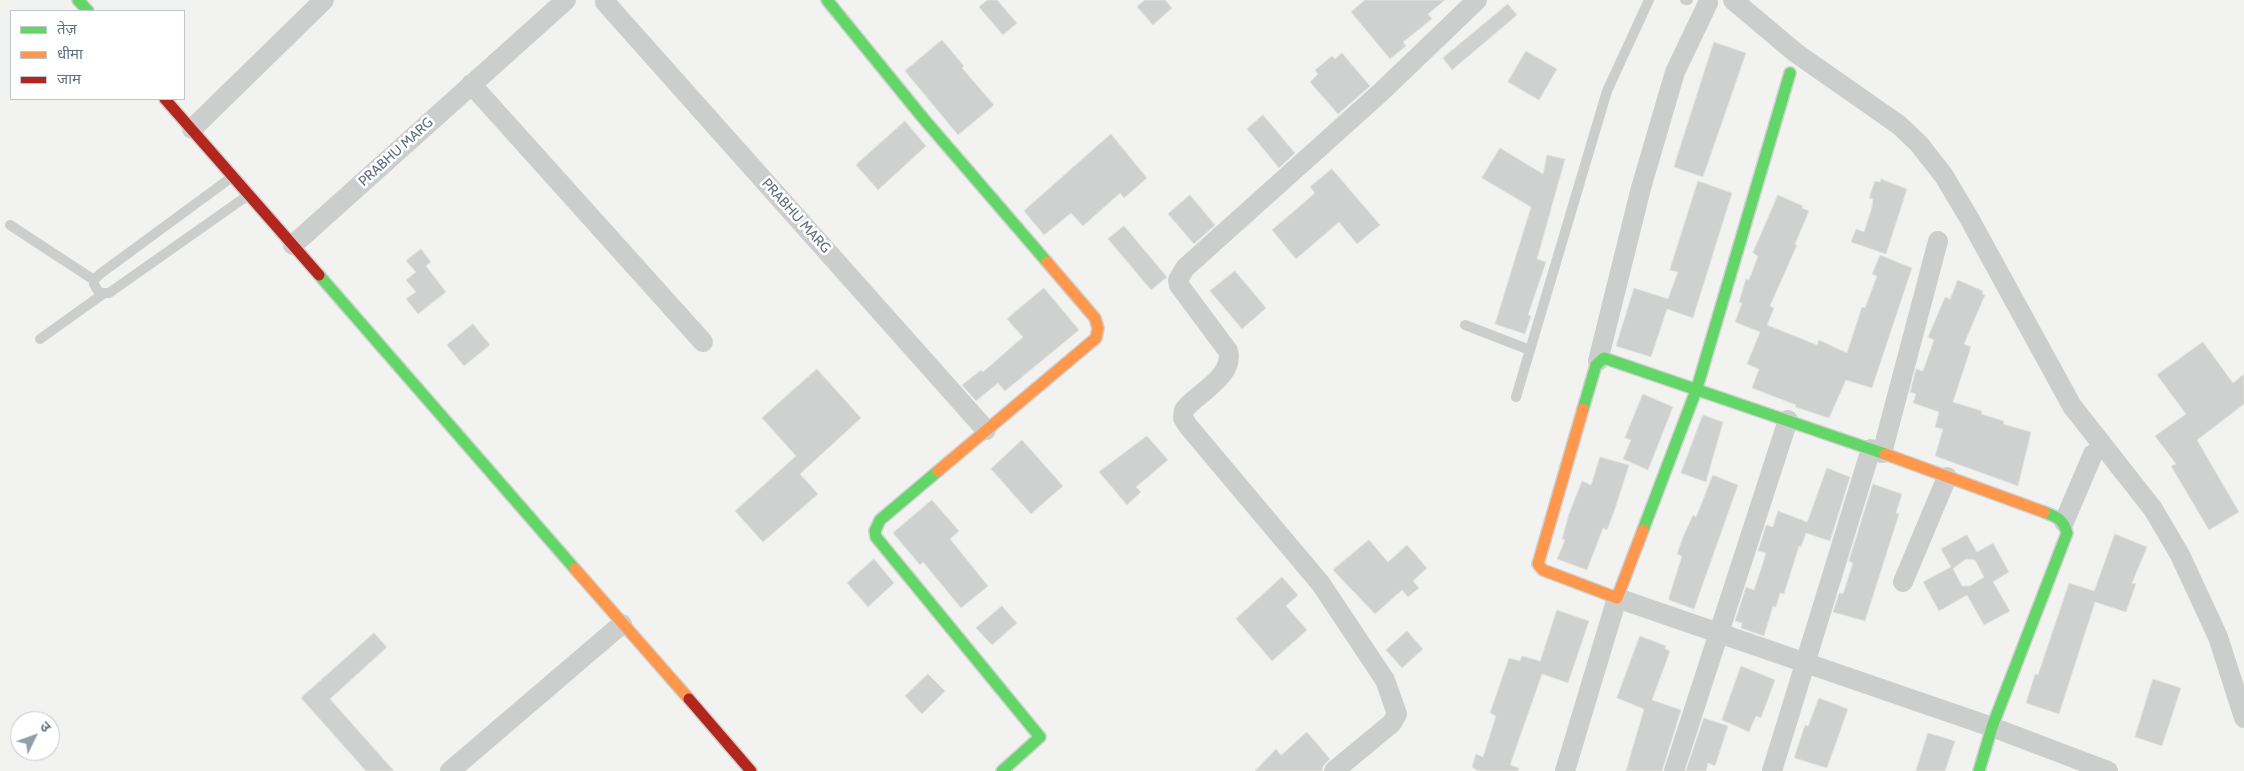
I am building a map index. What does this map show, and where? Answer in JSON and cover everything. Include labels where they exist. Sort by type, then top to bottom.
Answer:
[{"type":"street","points":[[78,0],[87,10]]},
{"type":"street","points":[[192,129],[324,0]]},
{"type":"street","name":"PRABHU MARG","points":[[293,244],[566,0]]},
{"type":"street","points":[[827,0],[1099,325],[1100,331],[1096,338],[880,520],[875,531],[876,537],[975,655],[1040,737],[1002,771]]},
{"type":"street","points":[[1334,771],[1392,723],[1397,714],[1392,697],[1385,680],[1321,584],[1183,418],[1184,410],[1224,372],[1229,356],[1228,351],[1179,285],[1178,280],[1186,268],[1380,93],[1477,0]]},
{"type":"street","points":[[1733,0],[1796,53],[1899,125],[1919,144],[1944,176],[1970,218],[2072,406],[2153,509],[2180,555],[2218,637],[2244,718]]},
{"type":"street","points":[[1693,1],[1675,72],[1641,188],[1598,361],[1538,564],[1543,570],[1617,598],[1992,727],[2108,771]]},
{"type":"street","name":"PRABHU MARG","points":[[605,2],[986,430]]},
{"type":"street","points":[[1565,771],[1617,598],[1697,388],[1790,73]]},
{"type":"street","points":[[471,84],[703,342]]},
{"type":"street","points":[[166,100],[751,771]]},
{"type":"street","points":[[1772,771],[1877,451],[1938,241]]},
{"type":"street","points":[[1598,361],[1608,358],[1697,388],[1877,451],[2060,518],[2064,522],[2067,533],[1992,727],[1979,771]]},
{"type":"street","points":[[1674,771],[1788,420]]},
{"type":"street","points":[[2064,522],[2093,454]]},
{"type":"street","points":[[1903,582],[1947,477]]},
{"type":"street","points":[[450,771],[622,624]]},
{"type":"lane","points":[[1516,397],[1607,91],[1626,46],[1643,16],[1649,0]]},
{"type":"lane","points":[[94,280],[232,177]]},
{"type":"lane","points":[[40,339],[248,196]]},
{"type":"lane","points":[[10,225],[94,280],[94,284],[103,294]]},
{"type":"lane","points":[[1465,324],[1530,350]]},
{"type":"building","points":[[988,0],[997,0],[1017,23],[1003,35],[979,7]]},
{"type":"building","points":[[1145,0],[1165,0],[1172,8],[1153,25],[1137,7]]},
{"type":"building","points":[[1365,0],[1445,0],[1428,14],[1432,19],[1403,42],[1406,46],[1390,59],[1351,12]]},
{"type":"building","points":[[1508,4],[1517,15],[1452,70],[1443,58]]},
{"type":"building","points":[[942,40],[964,66],[962,68],[994,105],[958,135],[905,71]]},
{"type":"building","points":[[1714,42],[1746,53],[1703,177],[1674,167]]},
{"type":"building","points":[[1526,51],[1557,69],[1539,100],[1508,82]]},
{"type":"building","points":[[1342,53],[1370,86],[1338,114],[1310,82],[1318,74],[1315,70],[1332,56],[1335,59]]},
{"type":"building","points":[[1263,115],[1295,153],[1279,168],[1247,129]]},
{"type":"building","points":[[905,121],[926,146],[878,190],[856,165]]},
{"type":"building","points":[[1111,134],[1147,178],[1124,198],[1120,193],[1083,226],[1071,213],[1044,235],[1024,211]]},
{"type":"building","points":[[1500,148],[1543,174],[1547,155],[1565,159],[1537,259],[1546,262],[1528,315],[1531,316],[1525,334],[1495,324],[1531,207],[1482,178]]},
{"type":"building","points":[[1332,169],[1380,225],[1357,244],[1339,222],[1296,259],[1272,230],[1315,193],[1310,187]]},
{"type":"building","points":[[1881,179],[1907,189],[1886,254],[1851,242],[1856,229],[1864,232],[1872,207],[1873,199],[1869,198],[1875,181],[1880,182]]},
{"type":"building","points":[[1698,181],[1732,193],[1693,318],[1667,309],[1651,357],[1616,346],[1634,288],[1668,299],[1678,272],[1670,270]]},
{"type":"building","points":[[1190,195],[1215,225],[1194,244],[1168,214]]},
{"type":"building","points":[[1778,195],[1803,206],[1802,208],[1809,211],[1795,244],[1797,245],[1770,306],[1774,308],[1767,325],[1817,345],[1819,340],[1847,353],[1862,307],[1865,308],[1877,276],[1872,274],[1880,255],[1912,268],[1872,388],[1846,380],[1829,418],[1795,407],[1796,405],[1752,388],[1759,369],[1747,364],[1760,332],[1735,322],[1742,303],[1739,302],[1746,279],[1749,280],[1758,256],[1753,253]]},
{"type":"building","points":[[1124,226],[1167,277],[1151,290],[1108,239]]},
{"type":"building","points":[[421,249],[431,262],[426,266],[446,292],[418,314],[406,299],[416,292],[406,280],[416,272],[406,261]]},
{"type":"building","points":[[1235,271],[1266,308],[1242,329],[1210,291]]},
{"type":"building","points":[[1958,280],[1983,291],[1982,294],[1985,295],[1964,344],[1971,347],[1953,402],[1982,411],[1981,414],[2004,421],[2003,424],[2031,432],[2018,486],[1935,456],[1943,429],[1935,427],[1939,412],[1913,403],[1916,394],[1910,392],[1916,369],[1923,371],[1934,340],[1928,337],[1945,297],[1950,299]]},
{"type":"building","points":[[1044,288],[1079,330],[1005,391],[998,383],[976,401],[962,385],[981,370],[983,372],[1023,337],[1007,319]]},
{"type":"building","points":[[473,324],[490,345],[464,366],[447,345]]},
{"type":"building","points":[[2203,342],[2233,383],[2244,374],[2244,404],[2197,440],[2239,512],[2209,530],[2171,466],[2176,464],[2155,436],[2186,414],[2157,375]]},
{"type":"building","points":[[817,369],[861,418],[800,474],[818,494],[763,542],[735,511],[796,456],[762,418]]},
{"type":"building","points":[[1643,394],[1673,407],[1648,470],[1623,459],[1631,440],[1625,438]]},
{"type":"building","points":[[1703,415],[1723,422],[1706,482],[1681,473]]},
{"type":"building","points":[[1147,436],[1168,460],[1136,487],[1141,492],[1127,505],[1099,472]]},
{"type":"building","points":[[1022,440],[1063,486],[1031,514],[991,469]]},
{"type":"building","points":[[1600,457],[1629,465],[1607,530],[1603,528],[1587,570],[1557,559],[1565,540],[1562,539],[1569,514],[1582,481],[1591,485]]},
{"type":"building","points":[[1827,468],[1850,477],[1830,541],[1806,533],[1801,547],[1799,546],[1784,594],[1780,593],[1776,607],[1773,606],[1764,636],[1741,628],[1742,623],[1735,621],[1746,587],[1754,590],[1761,569],[1766,553],[1758,551],[1766,525],[1773,527],[1778,511],[1807,522]]},
{"type":"building","points":[[1713,475],[1738,485],[1694,609],[1669,600],[1669,597],[1682,556],[1677,554],[1683,537],[1693,515],[1696,517]]},
{"type":"building","points":[[1873,484],[1902,494],[1896,513],[1899,514],[1865,621],[1833,612],[1839,593],[1843,594],[1853,563],[1849,561]]},
{"type":"building","points":[[932,500],[959,531],[950,539],[988,586],[961,608],[923,562],[920,565],[893,533]]},
{"type":"building","points":[[2115,534],[2147,547],[2132,583],[2136,584],[2126,612],[2095,602],[2059,714],[2026,703],[2035,674],[2038,675],[2069,583],[2094,591]]},
{"type":"building","points":[[1967,535],[1977,552],[1993,543],[2009,572],[1993,582],[2010,611],[1984,625],[1967,595],[1939,611],[1923,582],[1951,567],[1941,549]],"holes":[[[1966,559],[1975,560],[1984,577],[1970,586],[1962,586],[1953,569]]]},
{"type":"building","points":[[1369,540],[1388,562],[1407,545],[1427,568],[1413,581],[1419,588],[1408,597],[1402,590],[1375,614],[1333,570]]},
{"type":"building","points":[[874,559],[894,583],[868,607],[847,583]]},
{"type":"building","points":[[1282,577],[1298,595],[1286,606],[1307,630],[1272,661],[1236,619]]},
{"type":"building","points":[[1002,606],[1017,623],[992,645],[976,628]]},
{"type":"building","points":[[1557,610],[1589,621],[1568,683],[1542,674],[1510,765],[1519,768],[1518,771],[1478,771],[1472,767],[1476,754],[1483,757],[1496,716],[1490,713],[1509,658],[1520,661],[1522,656],[1540,661]]},
{"type":"building","points":[[1407,631],[1423,649],[1402,668],[1386,650]]},
{"type":"building","points":[[374,633],[387,647],[330,699],[394,771],[366,771],[301,698]]},
{"type":"building","points":[[1640,636],[1666,646],[1665,649],[1670,651],[1652,700],[1681,710],[1662,771],[1626,771],[1644,709],[1617,698]]},
{"type":"building","points":[[1741,666],[1775,680],[1761,718],[1756,716],[1749,732],[1722,720]]},
{"type":"building","points":[[928,674],[945,691],[922,714],[905,696]]},
{"type":"building","points":[[2153,679],[2181,688],[2162,746],[2135,737]]},
{"type":"building","points":[[1819,698],[1848,709],[1827,768],[1794,758],[1805,725],[1808,726]]},
{"type":"building","points":[[1704,718],[1728,726],[1715,766],[1708,763],[1706,771],[1686,771]]},
{"type":"building","points":[[1307,732],[1330,759],[1323,766],[1322,771],[1255,771],[1276,749],[1281,755]]},
{"type":"building","points":[[1928,733],[1955,741],[1945,771],[1916,771]]},
{"type":"traffic: fast","points":[[78,0],[87,10]]},
{"type":"traffic: fast","points":[[827,0],[923,118],[1047,262]]},
{"type":"traffic: fast","points":[[1643,530],[1697,388],[1790,73]]},
{"type":"traffic: fast","points":[[319,275],[575,569]]},
{"type":"traffic: fast","points":[[1583,409],[1596,365],[1604,358],[1885,454]]},
{"type":"traffic: fast","points":[[938,471],[880,520],[875,531],[876,537],[1040,737],[1002,771]]},
{"type":"traffic: fast","points":[[1979,771],[1992,727],[2067,533],[2059,519],[2044,512]]},
{"type":"traffic: slow","points":[[938,471],[1096,338],[1098,328],[1095,318],[1047,262]]},
{"type":"traffic: slow","points":[[1583,409],[1538,564],[1543,570],[1617,598],[1643,530]]},
{"type":"traffic: slow","points":[[1885,454],[2044,512]]},
{"type":"traffic: slow","points":[[575,569],[689,699]]},
{"type":"traffic: jam","points":[[166,100],[319,275]]},
{"type":"traffic: jam","points":[[689,699],[751,771]]}]
